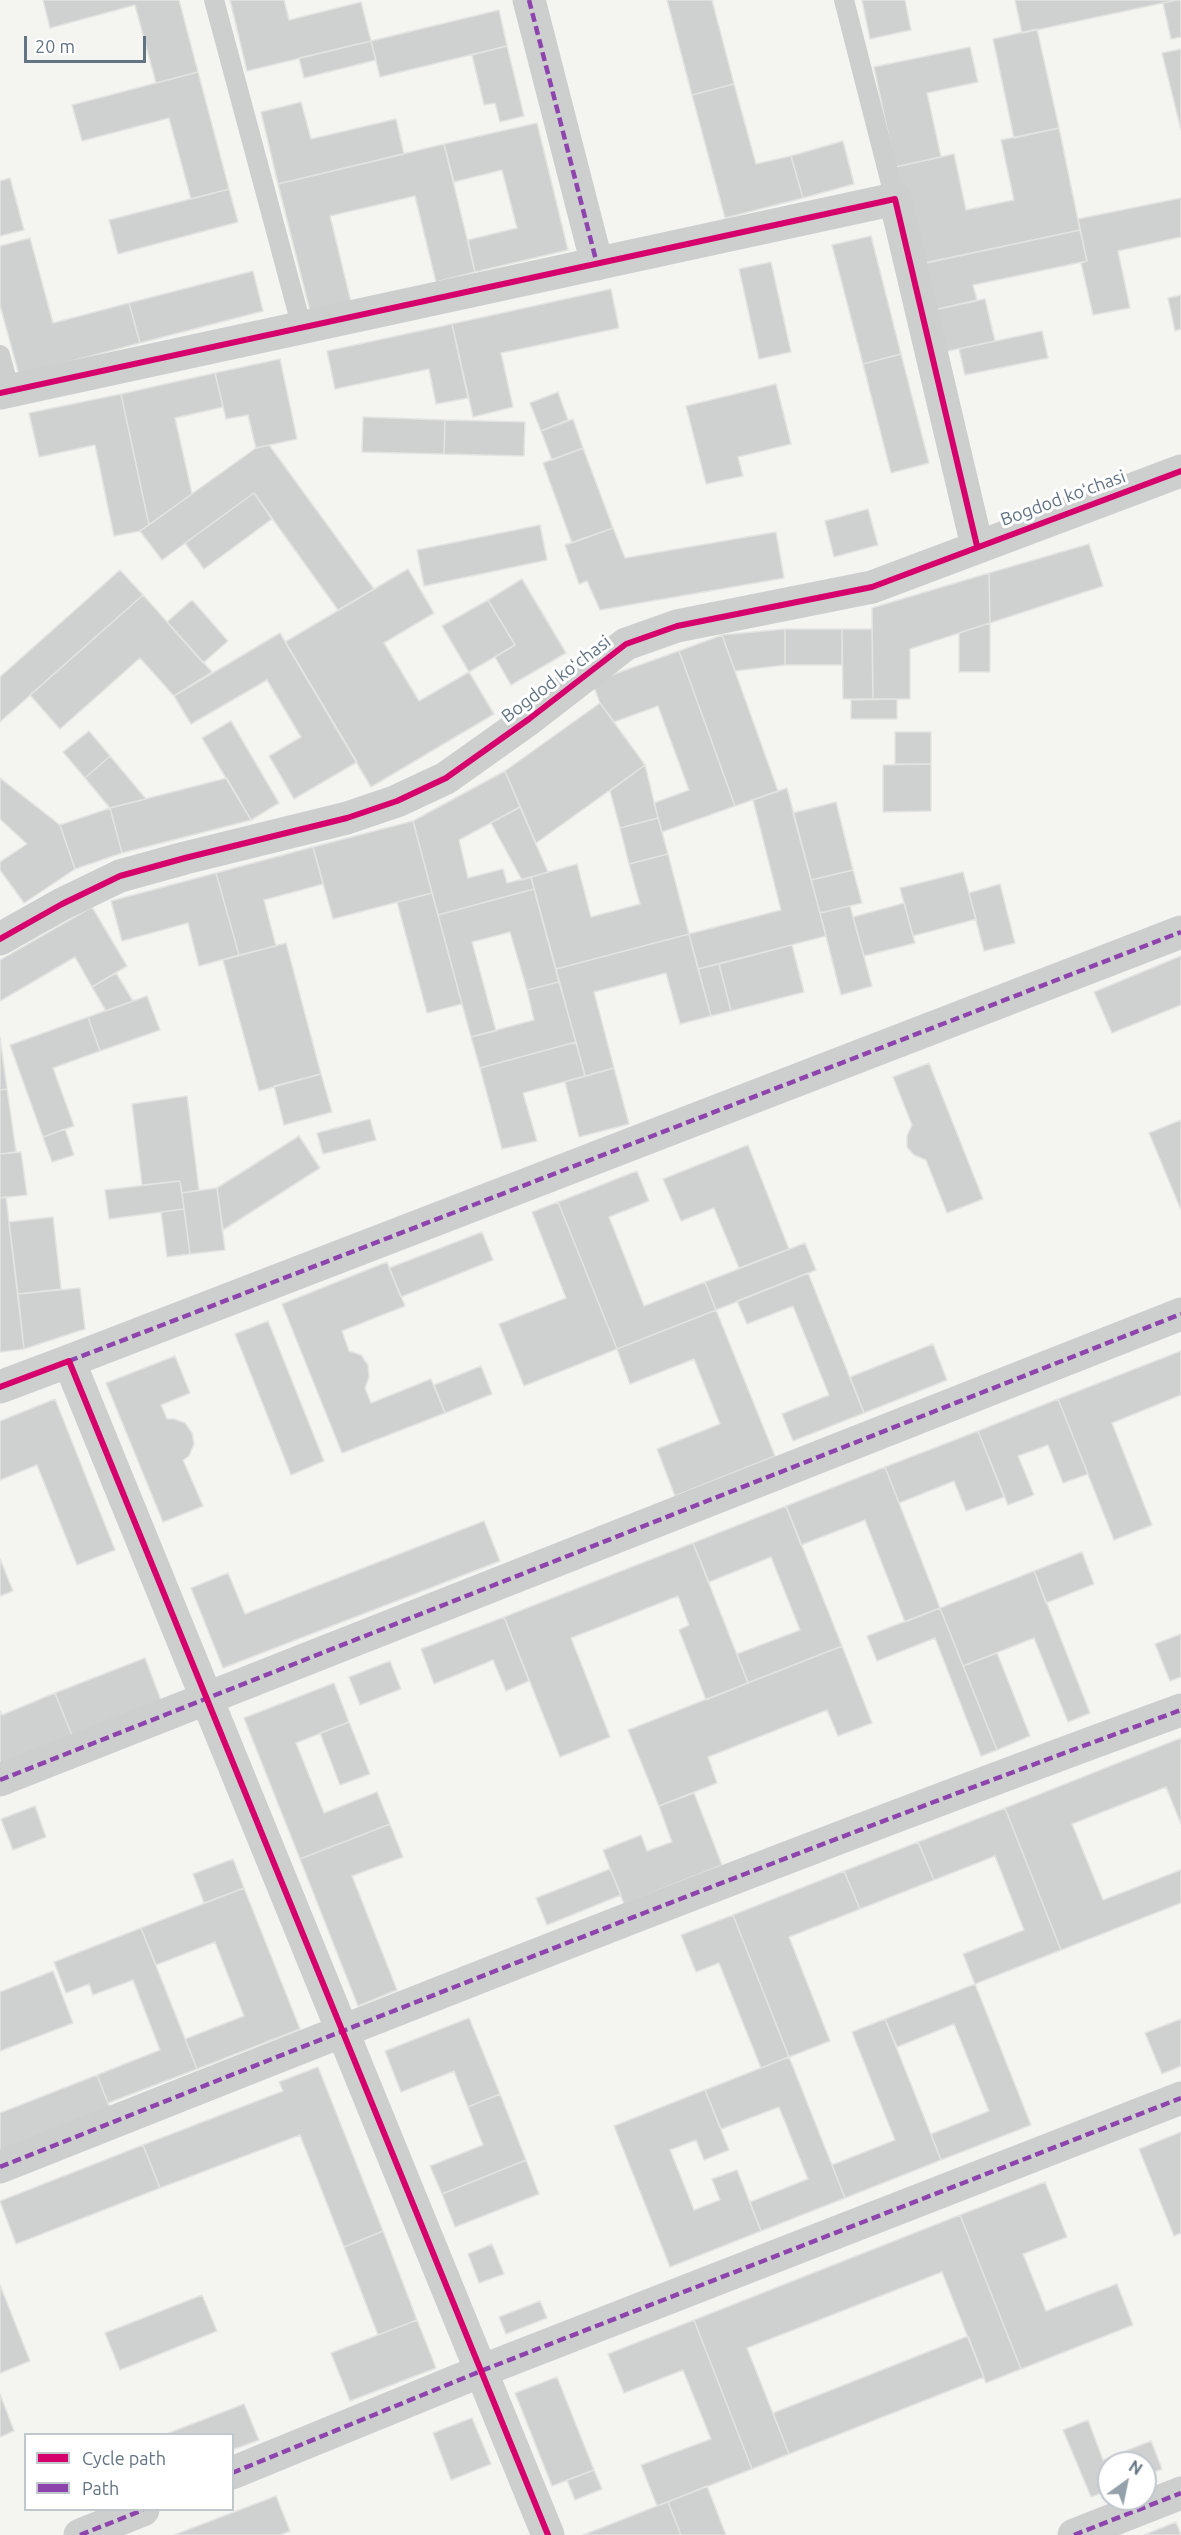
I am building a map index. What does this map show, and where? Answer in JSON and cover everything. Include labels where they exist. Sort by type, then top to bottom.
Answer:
[{"type":"street","points":[[529,0],[597,264]]},
{"type":"street","points":[[5,392],[895,199],[977,546]]},
{"type":"street","name":"Bogdod koʻchasi","points":[[0,939],[62,904],[120,876],[347,818],[407,797],[446,778],[626,645],[677,626],[872,587],[1181,471]]},
{"type":"street","points":[[0,1387],[1181,932]]},
{"type":"street","points":[[0,1780],[1181,1314]]},
{"type":"street","points":[[69,1361],[548,2535]]},
{"type":"street","points":[[0,2167],[1002,1775],[1181,1710]]},
{"type":"street","points":[[234,2472],[481,2371],[1181,2098]]},
{"type":"street","points":[[1074,2535],[1181,2493]]},
{"type":"street","points":[[80,2535],[140,2511]]},
{"type":"lane","points":[[214,0],[302,328]]},
{"type":"lane","points":[[844,0],[895,199]]},
{"type":"lane","points":[[0,355],[5,392]]},
{"type":"building","points":[[43,0],[179,0],[198,72],[156,83],[135,5],[50,28]]},
{"type":"building","points":[[230,0],[284,0],[289,20],[361,2],[371,41],[247,71]]},
{"type":"building","points":[[667,0],[712,0],[734,84],[692,95]]},
{"type":"building","points":[[862,0],[905,0],[911,30],[870,39]]},
{"type":"building","points":[[1015,0],[1177,0],[1022,33]]},
{"type":"building","points":[[1181,0],[1181,37],[1171,39],[1163,3]]},
{"type":"building","points":[[499,10],[507,46],[380,77],[371,41]]},
{"type":"building","points":[[1037,29],[1059,128],[1014,138],[993,39]]},
{"type":"building","points":[[371,41],[376,60],[304,78],[299,58]]},
{"type":"building","points":[[507,46],[524,116],[500,122],[495,103],[484,105],[472,55]]},
{"type":"building","points":[[970,47],[978,82],[927,93],[941,157],[895,167],[874,67]]},
{"type":"building","points":[[1181,49],[1181,130],[1162,53]]},
{"type":"building","points":[[198,72],[229,189],[191,199],[169,118],[82,141],[72,105]]},
{"type":"building","points":[[734,84],[756,164],[791,156],[803,198],[725,218],[692,95]]},
{"type":"building","points":[[301,102],[311,139],[396,119],[404,154],[278,184],[261,112]]},
{"type":"building","points":[[537,123],[568,250],[475,272],[468,240],[517,228],[502,170],[454,182],[444,144]]},
{"type":"building","points":[[1059,128],[1080,230],[917,265],[895,167],[954,154],[966,210],[1014,200],[1001,140]]},
{"type":"building","points":[[843,141],[854,184],[803,198],[791,156]]},
{"type":"building","points":[[444,144],[475,272],[436,282],[415,196],[330,216],[351,302],[310,311],[278,184]]},
{"type":"building","points":[[10,178],[24,230],[0,236],[0,181]]},
{"type":"building","points":[[229,189],[238,222],[118,254],[109,220]]},
{"type":"building","points":[[1181,198],[1181,237],[1118,251],[1130,308],[1093,315],[1081,263],[1087,261],[1078,219]]},
{"type":"building","points":[[1080,230],[1087,261],[973,285],[977,300],[934,310],[924,263]]},
{"type":"building","points":[[871,236],[901,354],[863,364],[832,245]]},
{"type":"building","points":[[30,238],[53,323],[129,303],[140,343],[19,375],[0,305],[0,246]]},
{"type":"building","points":[[771,262],[791,352],[759,359],[739,269]]},
{"type":"building","points":[[253,271],[263,311],[140,343],[129,303]]},
{"type":"building","points":[[611,289],[619,328],[501,353],[513,407],[473,417],[452,324]]},
{"type":"building","points":[[1181,295],[1181,329],[1175,331],[1168,298]]},
{"type":"building","points":[[985,299],[995,341],[944,352],[934,310]]},
{"type":"building","points":[[452,324],[468,398],[436,404],[429,369],[335,389],[327,351]]},
{"type":"building","points":[[1042,331],[1048,358],[965,375],[959,349]]},
{"type":"building","points":[[901,354],[929,463],[891,473],[863,364]]},
{"type":"building","points":[[280,359],[297,439],[256,448],[248,415],[226,419],[215,373]]},
{"type":"building","points":[[215,373],[223,407],[175,418],[192,494],[149,525],[121,394]]},
{"type":"building","points":[[776,384],[791,444],[738,457],[743,476],[706,484],[686,406]]},
{"type":"building","points":[[558,392],[568,420],[541,431],[530,403]]},
{"type":"building","points":[[121,394],[149,525],[140,531],[114,536],[95,445],[39,457],[29,413]]},
{"type":"building","points":[[363,417],[445,420],[444,454],[362,452]]},
{"type":"building","points":[[573,419],[583,448],[552,460],[541,431]]},
{"type":"building","points":[[445,420],[525,422],[524,456],[444,454]]},
{"type":"building","points":[[269,445],[374,589],[338,610],[254,493],[162,560],[140,531],[256,448]]},
{"type":"building","points":[[583,448],[613,528],[572,543],[543,463]]},
{"type":"building","points":[[254,493],[272,519],[204,569],[185,543]]},
{"type":"building","points":[[868,509],[878,545],[834,557],[825,521]]},
{"type":"building","points":[[540,525],[547,560],[424,586],[417,550]]},
{"type":"building","points":[[613,528],[625,558],[776,532],[784,578],[600,610],[587,581],[579,584],[565,545]]},
{"type":"building","points":[[1089,544],[1103,586],[990,623],[989,573]]},
{"type":"building","points":[[408,569],[434,613],[384,643],[419,701],[469,672],[494,714],[371,787],[285,642]]},
{"type":"building","points":[[120,570],[143,595],[0,722],[0,677]]},
{"type":"building","points":[[989,573],[990,623],[910,649],[910,699],[873,699],[872,608]]},
{"type":"building","points":[[522,579],[566,653],[511,685],[495,657],[515,645],[488,600]]},
{"type":"building","points":[[143,595],[212,672],[174,696],[140,658],[60,729],[30,695]]},
{"type":"building","points":[[192,600],[228,641],[203,663],[167,622]]},
{"type":"building","points":[[488,600],[515,645],[469,672],[442,626]]},
{"type":"building","points":[[990,623],[990,672],[959,672],[959,633]]},
{"type":"building","points":[[785,629],[785,665],[735,671],[722,635]]},
{"type":"building","points":[[785,629],[842,629],[842,665],[785,665]]},
{"type":"building","points":[[842,629],[872,629],[873,699],[843,699]]},
{"type":"building","points":[[280,633],[357,762],[294,799],[269,756],[301,737],[267,680],[191,724],[174,696]]},
{"type":"building","points":[[722,635],[778,791],[735,806],[679,651]]},
{"type":"building","points":[[679,651],[735,806],[662,832],[654,803],[689,790],[658,706],[614,722],[600,703],[592,682]]},
{"type":"building","points":[[897,699],[897,719],[851,719],[851,700]]},
{"type":"building","points":[[600,703],[645,765],[536,843],[505,771]]},
{"type":"building","points":[[231,721],[279,803],[251,820],[202,738]]},
{"type":"building","points":[[89,731],[110,756],[85,778],[63,752]]},
{"type":"building","points":[[895,732],[931,732],[931,764],[895,764]]},
{"type":"building","points":[[110,756],[146,799],[110,808],[85,778]]},
{"type":"building","points":[[931,764],[931,811],[883,812],[883,765]]},
{"type":"building","points":[[645,765],[658,818],[620,828],[610,791]]},
{"type":"building","points":[[505,771],[520,807],[459,840],[468,878],[503,869],[507,883],[531,877],[534,889],[438,915],[413,821]]},
{"type":"building","points":[[0,778],[60,825],[75,869],[24,903],[0,870],[0,862],[27,844],[0,819]]},
{"type":"building","points":[[227,778],[251,820],[122,853],[110,808]]},
{"type":"building","points":[[787,788],[826,936],[698,969],[689,934],[781,910],[753,800]]},
{"type":"building","points":[[836,802],[853,870],[811,880],[793,813]]},
{"type":"building","points":[[520,807],[548,872],[522,880],[491,823]]},
{"type":"building","points":[[110,808],[122,853],[75,869],[60,825]]},
{"type":"building","points":[[658,818],[668,854],[629,864],[620,828]]},
{"type":"building","points":[[413,821],[432,893],[333,919],[313,847]]},
{"type":"building","points":[[313,847],[323,884],[264,900],[276,946],[239,955],[216,873]]},
{"type":"building","points":[[668,854],[689,934],[556,969],[531,877],[577,864],[591,917],[640,904],[629,864]]},
{"type":"building","points":[[853,870],[862,903],[820,913],[811,880]]},
{"type":"building","points":[[963,872],[976,919],[913,936],[900,888]]},
{"type":"building","points":[[216,873],[239,955],[199,966],[188,923],[122,941],[111,901]]},
{"type":"building","points":[[1000,884],[1015,943],[984,951],[969,893]]},
{"type":"building","points":[[534,889],[559,982],[527,990],[510,932],[472,942],[496,1031],[471,1037],[438,915]]},
{"type":"building","points":[[432,893],[462,1004],[427,1013],[397,902]]},
{"type":"building","points":[[904,903],[915,943],[864,956],[853,917]]},
{"type":"building","points":[[850,906],[872,986],[841,995],[820,913]]},
{"type":"building","points":[[92,907],[127,966],[92,987],[75,957],[0,1001],[0,960]]},
{"type":"building","points":[[689,934],[711,1016],[680,1024],[666,973],[594,992],[614,1068],[585,1076],[556,969]]},
{"type":"building","points":[[286,943],[321,1074],[259,1091],[223,960]]},
{"type":"building","points":[[792,945],[804,992],[731,1011],[719,964]]},
{"type":"building","points":[[1181,956],[1181,1005],[1112,1033],[1094,992]]},
{"type":"building","points":[[719,964],[731,1011],[711,1016],[698,969]]},
{"type":"building","points":[[116,973],[133,1001],[106,1011],[92,987]]},
{"type":"building","points":[[559,982],[576,1042],[480,1068],[471,1037],[534,1020],[527,990]]},
{"type":"building","points":[[147,996],[160,1030],[100,1051],[88,1017]]},
{"type":"building","points":[[88,1017],[100,1051],[53,1068],[74,1126],[43,1137],[10,1045]]},
{"type":"building","points":[[0,1037],[7,1089],[0,1090]]},
{"type":"building","points":[[576,1042],[585,1076],[523,1093],[537,1141],[502,1149],[480,1068]]},
{"type":"building","points":[[929,1063],[983,1199],[947,1213],[926,1160],[914,1155],[907,1147],[907,1136],[912,1125],[893,1077]]},
{"type":"building","points":[[614,1068],[629,1124],[579,1137],[565,1082]]},
{"type":"building","points":[[321,1074],[332,1112],[284,1125],[274,1086]]},
{"type":"building","points":[[7,1089],[16,1152],[0,1154],[0,1090]]},
{"type":"building","points":[[187,1096],[199,1190],[182,1193],[180,1181],[142,1185],[132,1104]]},
{"type":"building","points":[[370,1119],[376,1140],[323,1154],[317,1133]]},
{"type":"building","points":[[1181,1120],[1181,1210],[1149,1133]]},
{"type":"building","points":[[65,1129],[74,1155],[52,1162],[43,1137]]},
{"type":"building","points":[[299,1136],[320,1168],[223,1230],[217,1188]]},
{"type":"building","points":[[748,1145],[789,1249],[739,1268],[714,1208],[681,1221],[663,1179]]},
{"type":"building","points":[[21,1152],[27,1195],[0,1198],[0,1154]]},
{"type":"building","points":[[637,1171],[649,1201],[609,1217],[644,1306],[705,1282],[716,1310],[617,1349],[558,1202]]},
{"type":"building","points":[[180,1181],[184,1209],[109,1219],[105,1190]]},
{"type":"building","points":[[217,1188],[225,1250],[190,1254],[182,1193]]},
{"type":"building","points":[[6,1197],[24,1349],[0,1352],[0,1198]]},
{"type":"building","points":[[558,1202],[617,1349],[524,1386],[499,1324],[566,1298],[532,1212]]},
{"type":"building","points":[[184,1209],[190,1254],[167,1257],[161,1212]]},
{"type":"building","points":[[53,1217],[61,1289],[18,1294],[9,1222]]},
{"type":"building","points":[[482,1232],[493,1260],[401,1297],[389,1268]]},
{"type":"building","points":[[805,1243],[816,1270],[716,1310],[705,1282]]},
{"type":"building","points":[[387,1262],[405,1306],[342,1331],[349,1351],[361,1355],[368,1365],[369,1377],[365,1388],[371,1403],[431,1379],[445,1413],[342,1453],[282,1304]]},
{"type":"building","points":[[808,1273],[864,1413],[793,1441],[782,1414],[829,1395],[793,1306],[747,1324],[737,1301]]},
{"type":"building","points":[[80,1288],[85,1329],[24,1349],[18,1294]]},
{"type":"building","points":[[716,1310],[775,1456],[675,1496],[657,1449],[720,1424],[694,1359],[630,1384],[617,1349]]},
{"type":"building","points":[[268,1321],[324,1461],[291,1475],[235,1334]]},
{"type":"building","points":[[933,1344],[947,1380],[864,1413],[850,1377]]},
{"type":"building","points":[[1181,1351],[1181,1395],[1112,1423],[1152,1525],[1114,1540],[1058,1399]]},
{"type":"building","points":[[175,1356],[190,1393],[161,1405],[167,1419],[185,1423],[192,1433],[194,1444],[189,1456],[183,1460],[203,1506],[163,1522],[106,1383]]},
{"type":"building","points":[[481,1366],[492,1394],[445,1413],[434,1385]]},
{"type":"building","points":[[55,1399],[115,1550],[77,1565],[37,1465],[0,1480],[0,1421]]},
{"type":"building","points":[[1058,1399],[1088,1474],[1063,1483],[1048,1445],[1018,1456],[1034,1495],[1008,1505],[978,1431]]},
{"type":"building","points":[[978,1431],[1004,1497],[966,1511],[954,1481],[899,1503],[885,1467]]},
{"type":"building","points":[[885,1467],[940,1608],[905,1622],[865,1520],[801,1545],[786,1506]]},
{"type":"building","points":[[786,1506],[842,1646],[748,1683],[737,1654],[800,1630],[771,1557],[709,1582],[693,1543]]},
{"type":"building","points":[[484,1521],[500,1561],[223,1668],[191,1588],[228,1573],[245,1614]]},
{"type":"building","points":[[693,1543],[748,1683],[706,1700],[679,1630],[689,1625],[678,1596],[571,1638],[610,1737],[560,1757],[504,1617]]},
{"type":"building","points":[[1082,1552],[1094,1584],[1046,1603],[1034,1571]]},
{"type":"building","points":[[0,1559],[13,1591],[0,1596]]},
{"type":"building","points":[[1034,1571],[1090,1713],[1068,1722],[1034,1638],[963,1666],[940,1608]]},
{"type":"building","points":[[940,1608],[997,1750],[981,1756],[935,1638],[877,1661],[867,1636]]},
{"type":"building","points":[[504,1617],[529,1681],[506,1691],[493,1660],[434,1684],[421,1649]]},
{"type":"building","points":[[1181,1634],[1181,1677],[1170,1681],[1155,1644]]},
{"type":"building","points":[[842,1646],[872,1723],[838,1736],[827,1710],[708,1757],[717,1783],[659,1806],[628,1730]]},
{"type":"building","points":[[997,1653],[1030,1736],[997,1750],[963,1666]]},
{"type":"building","points":[[145,1658],[162,1703],[73,1738],[55,1693]]},
{"type":"building","points":[[390,1661],[401,1689],[360,1705],[349,1677]]},
{"type":"building","points":[[334,1683],[349,1722],[296,1743],[324,1813],[377,1792],[390,1824],[300,1859],[244,1718]]},
{"type":"building","points":[[55,1693],[73,1738],[0,1766],[0,1711],[2,1715]]},
{"type":"building","points":[[349,1722],[370,1774],[340,1785],[320,1733]]},
{"type":"building","points":[[1181,1738],[1181,1824],[1166,1787],[1072,1824],[1103,1900],[1181,1870],[1181,1903],[1061,1950],[1005,1808]]},
{"type":"building","points":[[694,1793],[722,1865],[624,1904],[603,1850],[641,1835],[647,1851],[672,1842],[659,1806]]},
{"type":"building","points":[[35,1806],[46,1837],[13,1850],[1,1819]]},
{"type":"building","points":[[1005,1808],[1061,1950],[975,1984],[963,1954],[1024,1930],[995,1856],[934,1880],[918,1842]]},
{"type":"building","points":[[390,1824],[403,1857],[352,1876],[397,1990],[358,2006],[300,1859]]},
{"type":"building","points":[[918,1842],[934,1880],[860,1909],[844,1871]]},
{"type":"building","points":[[233,1859],[244,1888],[204,1903],[193,1874]]},
{"type":"building","points":[[610,1869],[621,1895],[547,1925],[536,1898]]},
{"type":"building","points":[[844,1871],[860,1909],[789,1937],[830,2041],[789,2057],[733,1915]]},
{"type":"building","points":[[244,1888],[300,2029],[197,2069],[185,2039],[244,2016],[215,1942],[156,1965],[141,1928]]},
{"type":"building","points":[[733,1915],[789,2057],[761,2068],[719,1963],[696,1972],[681,1935]]},
{"type":"building","points":[[141,1928],[197,2069],[108,2103],[97,2075],[160,2050],[133,1980],[93,1995],[89,1984],[66,1993],[54,1962]]},
{"type":"building","points":[[53,1971],[73,2023],[0,2051],[0,1992]]},
{"type":"building","points":[[975,1984],[1031,2125],[941,2160],[931,2134],[989,2111],[954,2024],[897,2047],[885,2019]]},
{"type":"building","points":[[469,2018],[500,2094],[468,2107],[454,2071],[401,2092],[385,2051]]},
{"type":"building","points":[[885,2019],[941,2160],[845,2198],[832,2165],[895,2140],[852,2032]]},
{"type":"building","points":[[1181,2019],[1181,2066],[1162,2074],[1145,2033]]},
{"type":"building","points":[[789,2057],[845,2198],[761,2231],[750,2202],[808,2179],[779,2107],[721,2129],[705,2090]]},
{"type":"building","points":[[318,2067],[383,2231],[344,2247],[300,2135],[160,2188],[143,2145],[283,2091],[279,2082]]},
{"type":"building","points":[[97,2075],[110,2108],[0,2151],[0,2113]]},
{"type":"building","points":[[705,2090],[729,2150],[704,2160],[696,2140],[670,2150],[694,2210],[720,2200],[712,2179],[737,2170],[761,2231],[670,2267],[614,2126]]},
{"type":"building","points":[[500,2094],[526,2160],[442,2194],[430,2166],[483,2145],[468,2107]]},
{"type":"building","points":[[1181,2132],[1181,2233],[1174,2236],[1139,2149]]},
{"type":"building","points":[[143,2145],[160,2188],[16,2244],[0,2201]]},
{"type":"building","points":[[526,2160],[539,2194],[455,2227],[442,2194]]},
{"type":"building","points":[[1045,2182],[1067,2237],[1023,2254],[1046,2311],[1117,2284],[1133,2325],[1021,2369],[960,2215]]},
{"type":"building","points":[[960,2215],[1021,2369],[986,2383],[942,2272],[747,2348],[789,2454],[752,2469],[694,2320]]},
{"type":"building","points":[[383,2231],[417,2320],[378,2335],[344,2247]]},
{"type":"building","points":[[492,2244],[504,2274],[479,2283],[468,2254]]},
{"type":"building","points":[[0,2285],[30,2361],[0,2373]]},
{"type":"building","points":[[202,2295],[217,2331],[120,2370],[105,2333]]},
{"type":"building","points":[[540,2301],[547,2318],[506,2334],[499,2317]]},
{"type":"building","points":[[417,2320],[436,2368],[350,2401],[331,2353]]},
{"type":"building","points":[[694,2320],[752,2469],[657,2506],[641,2465],[711,2439],[683,2370],[624,2393],[608,2354]]},
{"type":"building","points":[[968,2336],[984,2377],[789,2454],[773,2413]]},
{"type":"building","points":[[557,2377],[594,2470],[552,2486],[515,2393]]},
{"type":"building","points":[[0,2394],[14,2431],[0,2437]]},
{"type":"building","points":[[244,2404],[259,2440],[234,2449],[234,2433],[169,2433]]},
{"type":"building","points":[[472,2418],[491,2464],[451,2480],[433,2433]]},
{"type":"building","points":[[1088,2420],[1100,2451],[1097,2451],[1097,2495],[1091,2497],[1063,2430]]},
{"type":"building","points":[[1151,2441],[1155,2451],[1126,2451]]},
{"type":"building","points":[[1157,2456],[1162,2469],[1157,2471]]},
{"type":"building","points":[[594,2470],[602,2489],[575,2500],[567,2480]]},
{"type":"building","points":[[707,2486],[726,2535],[681,2535],[668,2502]]},
{"type":"building","points":[[276,2496],[290,2531],[280,2535],[174,2535]]},
{"type":"building","points":[[668,2502],[681,2535],[583,2535],[657,2506]]},
{"type":"building","points":[[1176,2522],[1181,2535],[1144,2535]]},
{"type":"marked path","points":[[529,0],[597,264]]},
{"type":"marked path","points":[[69,1361],[1181,932]]},
{"type":"marked path","points":[[0,1780],[1181,1314]]},
{"type":"marked path","points":[[0,2167],[737,1877],[1181,1710]]},
{"type":"marked path","points":[[234,2472],[481,2371],[1181,2098]]},
{"type":"marked path","points":[[1074,2535],[1181,2493]]},
{"type":"marked path","points":[[80,2535],[140,2511]]},
{"type":"cycle path","points":[[0,393],[895,199],[977,546]]},
{"type":"cycle path","points":[[0,939],[62,904],[120,876],[347,818],[397,801],[446,778],[529,719],[626,644],[677,626],[872,587],[1181,471]]},
{"type":"cycle path","points":[[0,1387],[69,1361],[548,2535]]}]
